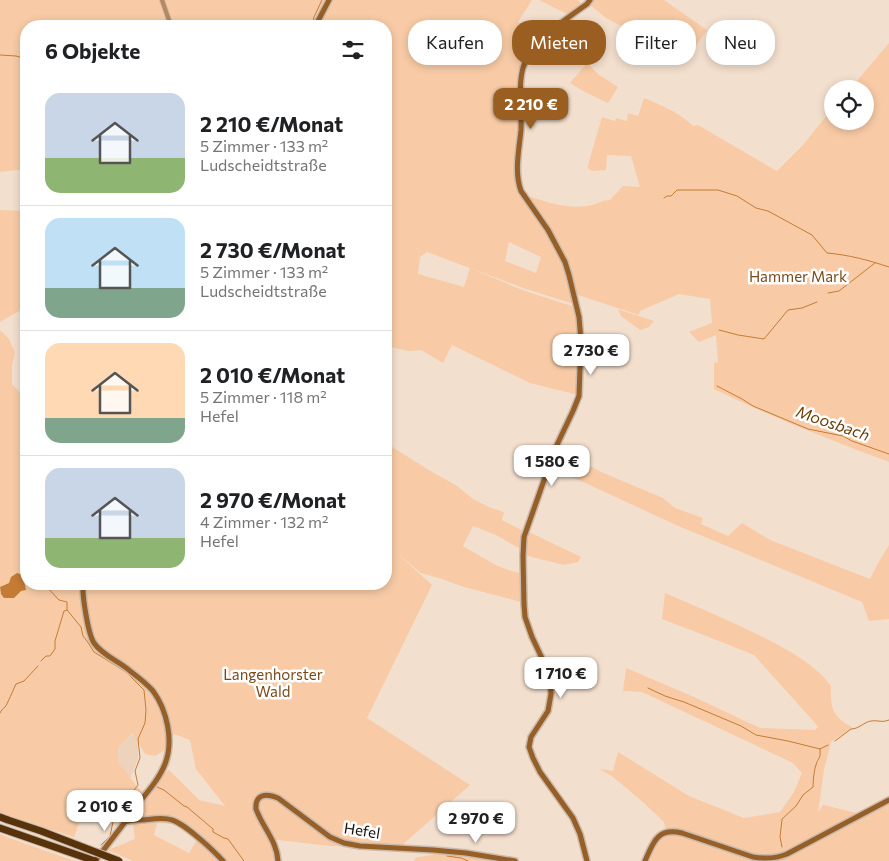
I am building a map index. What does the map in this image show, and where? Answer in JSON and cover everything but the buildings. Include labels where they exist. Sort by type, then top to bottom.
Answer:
[{"type":"highway","points":[[0,817],[119,861]]},
{"type":"highway","points":[[2,829],[95,861]]},
{"type":"street","points":[[162,0],[169,20]]},
{"type":"street","points":[[319,20],[329,0]]},
{"type":"street","points":[[587,861],[580,834],[573,818],[540,772],[530,750],[529,742],[531,737],[548,711],[551,686],[548,671],[525,617],[522,556],[526,532],[555,449],[579,396],[581,327],[565,262],[548,230],[522,191],[517,169],[521,121],[521,74],[524,63],[540,42],[590,0]]},
{"type":"street","points":[[82,590],[93,642],[105,654],[124,665],[151,689],[159,700],[164,712],[168,732],[169,751],[157,778],[130,814],[128,820],[95,861]]},
{"type":"street","name":"Hefel","points":[[278,861],[278,852],[256,809],[258,799],[265,795],[278,798],[330,837],[344,843],[360,846],[458,852],[515,861]]},
{"type":"street","points":[[645,861],[658,836],[667,832],[674,832],[764,859],[778,858],[889,800]]},
{"type":"street","points":[[128,820],[162,819],[175,821],[223,861]]},
{"type":"shaded area","points":[[17,573],[20,574],[20,590],[26,590],[21,591],[14,598],[4,598],[0,587],[9,583],[11,577]]},
{"type":"shaded area","points":[[134,733],[138,741],[138,759],[130,779],[118,761],[118,748]]},
{"type":"green space","points":[[0,0],[532,0],[519,20],[512,20],[512,65],[522,65],[514,173],[520,194],[546,230],[563,261],[574,304],[472,269],[525,291],[575,307],[580,327],[578,395],[530,383],[452,345],[443,363],[421,350],[408,351],[392,347],[392,20],[20,20],[20,170],[0,172]],"holes":[[[509,242],[541,257],[536,273],[505,261]],[[427,252],[470,268],[464,287],[418,274],[420,257]]]},
{"type":"green space","points":[[539,0],[578,0],[582,5],[569,15]]},
{"type":"green space","points":[[592,0],[664,0],[693,20],[616,20],[616,23],[590,5]]},
{"type":"green space","points":[[696,22],[706,29],[696,46]]},
{"type":"green space","name":"Hammer Mark","points":[[889,43],[889,462],[801,428],[714,389],[714,363],[718,362],[716,335],[699,342],[689,332],[712,323],[710,299],[679,294],[640,311],[639,315],[575,294],[550,229],[528,196],[542,201],[579,207],[610,200],[623,186],[640,187],[631,156],[607,155],[606,170],[592,171],[588,168],[588,165],[602,117],[615,121],[616,118],[627,121],[628,113],[638,116],[644,98],[676,113],[693,126],[698,125],[777,171],[803,145],[824,119],[824,130],[874,130],[874,80],[858,80]]},
{"type":"green space","points":[[585,65],[589,65],[598,74],[618,87],[608,103],[570,83]]},
{"type":"green space","points":[[0,210],[20,211],[20,312],[19,311],[0,322]]},
{"type":"green space","points":[[618,309],[654,321],[649,327],[640,330],[621,316]]},
{"type":"green space","name":"Langenhorster Wald","points":[[0,330],[9,339],[15,353],[12,366],[12,384],[20,393],[20,574],[17,573],[11,577],[9,583],[0,587]]},
{"type":"green space","name":"Langenhorster Wald","points":[[392,447],[457,486],[473,499],[504,512],[502,520],[525,532],[522,550],[496,535],[473,526],[463,546],[499,566],[522,573],[521,602],[421,573],[397,553],[432,585],[367,718],[470,785],[400,847],[330,846],[269,839],[279,861],[133,861],[108,850],[135,839],[133,823],[111,802],[84,794],[74,837],[0,813],[0,589],[1,594],[26,590],[392,590]],"holes":[[[133,733],[145,754],[155,756],[162,752],[174,734],[190,740],[196,769],[225,806],[199,800],[169,770],[141,792],[118,761],[118,748]],[[157,823],[176,824],[197,840],[189,853],[154,835]]]},
{"type":"green space","points":[[555,451],[663,498],[675,508],[703,518],[701,524],[728,536],[742,523],[770,540],[870,579],[889,545],[889,619],[869,621],[862,602],[676,525],[579,480],[549,469]]},
{"type":"green space","points":[[527,531],[581,557],[578,562],[564,565],[524,555]]},
{"type":"green space","points":[[665,593],[767,639],[802,659],[825,678],[831,686],[831,701],[834,712],[841,720],[853,728],[831,742],[824,770],[818,812],[823,805],[861,814],[786,853],[771,857],[756,856],[679,830],[666,830],[664,822],[644,803],[613,777],[600,769],[613,771],[618,752],[689,796],[744,818],[780,812],[794,792],[802,773],[793,763],[642,692],[623,691],[626,668],[760,728],[815,730],[818,727],[754,655],[662,619]]},
{"type":"green space","points":[[889,801],[889,861],[769,861],[779,859]]},
{"type":"green space","points":[[672,832],[769,861],[646,861],[659,838]]},
{"type":"green space","points":[[0,834],[9,838],[75,861],[0,861]]},
{"type":"green space","points":[[445,852],[507,861],[414,861],[415,858]]},
{"type":"waterway","points":[[313,20],[322,0]]},
{"type":"waterway","points":[[0,55],[20,57]]},
{"type":"waterway","points":[[664,198],[671,196],[677,190],[718,190],[737,196],[756,208],[768,211],[812,235],[827,253],[858,258],[889,267]]},
{"type":"waterway","points":[[828,293],[839,291],[875,263]]},
{"type":"waterway","points":[[719,330],[764,339],[788,310],[802,308],[817,302]]},
{"type":"waterway","name":"Moosbach","points":[[717,386],[753,406],[808,429],[843,436],[889,454]]},
{"type":"waterway","points":[[50,590],[59,600],[67,602],[67,610],[81,627],[83,636],[94,652],[126,672],[144,690],[145,723],[138,739],[140,758],[135,771],[138,785],[121,809]]},
{"type":"waterway","points":[[41,661],[46,656],[50,656],[55,649],[55,641],[64,611],[67,610]]},
{"type":"waterway","points":[[0,713],[6,706],[16,684],[24,681],[38,666]]},
{"type":"waterway","points":[[648,688],[741,726],[756,735],[820,749],[828,745]]},
{"type":"waterway","points":[[835,741],[851,729],[868,722],[889,720]]},
{"type":"waterway","points":[[782,847],[780,837],[782,819],[796,806],[803,795],[813,787],[820,749]]},
{"type":"waterway","points":[[157,787],[187,807],[213,829],[213,832],[228,839],[244,861]]},
{"type":"waterway","points":[[101,845],[110,836],[114,817]]},
{"type":"waterway","points":[[447,856],[468,861]]}]
